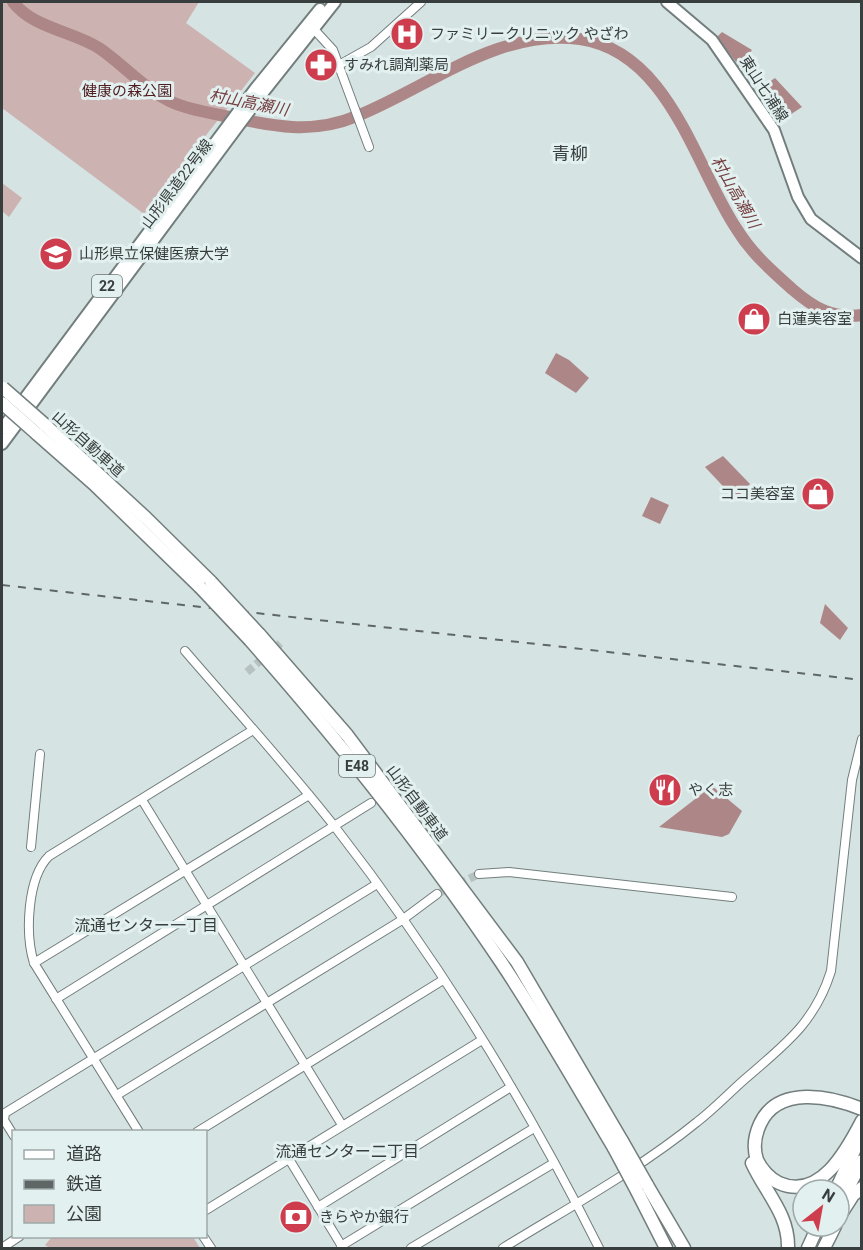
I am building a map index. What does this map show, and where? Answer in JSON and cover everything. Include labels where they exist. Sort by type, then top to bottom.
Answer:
[{"type":"highway","name":"山形自動車道","points":[[2,388],[40,429]]},
{"type":"highway","name":"山形自動車道","points":[[2,403],[40,429],[138,510],[205,585],[347,735],[517,962],[642,1189],[679,1248]]},
{"type":"highway","points":[[788,1248],[781,1210],[750,1160],[748,1135],[752,1122],[768,1101],[789,1092],[817,1090],[861,1103]]},
{"type":"highway","points":[[861,1109],[843,1099],[797,1097],[770,1110],[763,1117],[756,1134],[758,1160],[762,1168],[783,1184],[807,1184],[820,1179],[831,1170],[850,1145],[861,1121]]},
{"type":"highway","points":[[842,1178],[861,1136]]},
{"type":"highway","points":[[851,1181],[861,1161]]},
{"type":"highway","name":"山形自動車道","points":[[642,1189],[666,1248]]},
{"type":"highway","points":[[642,1189],[684,1248]]},
{"type":"main road","name":"山形県道22号線","points":[[311,26],[326,2]]},
{"type":"main road","name":"山形県道22号線","points":[[2,429],[214,144],[311,26],[335,2]]},
{"type":"main road","name":"東山七浦線","points":[[667,2],[712,40],[770,123],[798,197],[811,219],[861,258]]},
{"type":"main road","name":"山形県道22号線","points":[[2,444],[215,158],[259,91]]},
{"type":"street","points":[[339,65],[371,47],[421,2]]},
{"type":"street","points":[[311,26],[330,45],[369,147]]},
{"type":"street","points":[[185,651],[254,729],[335,827],[402,920],[511,1087],[576,1202],[598,1248]]},
{"type":"street","points":[[138,1130],[34,963],[29,936],[36,872],[49,856],[254,729]]},
{"type":"street","points":[[503,1248],[697,1122],[776,1052],[813,1014],[823,996],[831,971],[849,811],[861,739]]},
{"type":"street","points":[[32,847],[40,754]]},
{"type":"street","points":[[34,963],[309,795]]},
{"type":"street","points":[[142,800],[342,1125]]},
{"type":"street","points":[[56,999],[371,803]]},
{"type":"street","points":[[479,874],[509,872],[732,897]]},
{"type":"street","points":[[12,1133],[4,1120],[5,1113],[377,884]]},
{"type":"street","points":[[117,1095],[402,920],[437,894]]},
{"type":"street","points":[[199,1130],[443,980]]},
{"type":"street","points":[[207,1209],[482,1040]]},
{"type":"street","points":[[318,1207],[511,1087]]},
{"type":"street","points":[[289,1159],[342,1247],[534,1128]]},
{"type":"street","points":[[411,1248],[554,1163]]},
{"type":"street","points":[[2,1248],[18,1238]]},
{"type":"green space","name":"健康の森公園","points":[[2,2],[199,2],[186,23],[255,73],[144,214],[2,108]]},
{"type":"green space","points":[[2,183],[22,198],[9,217],[2,211]]},
{"type":"green space","points":[[51,1238],[194,1238],[200,1248],[50,1248],[45,1245]]},
{"type":"shaded area","points":[[722,32],[752,50],[740,67],[717,37]]},
{"type":"shaded area","points":[[775,78],[802,107],[779,122],[756,91]]},
{"type":"shaded area","points":[[556,353],[569,360],[589,378],[576,393],[545,373]]},
{"type":"shaded area","points":[[723,456],[750,484],[735,499],[705,467]]},
{"type":"shaded area","points":[[651,497],[669,505],[660,524],[642,516]]},
{"type":"shaded area","points":[[825,604],[848,628],[840,640],[820,623]]},
{"type":"shaded area","points":[[712,786],[742,811],[729,834],[722,837],[659,827]]},
{"type":"waterway","name":"村山高瀬川","points":[[13,2],[31,18],[99,48],[154,92],[174,103],[237,119],[288,127],[322,126],[357,116],[465,62],[521,42],[550,38],[580,39],[611,48],[636,65],[676,114],[736,228],[762,261],[792,289],[816,307],[832,314],[862,315]]},
{"type":"tunnel","points":[[247,672],[283,641]]},
{"type":"tunnel","points":[[437,894],[479,874]]},
{"type":"railway","points":[[2,585],[862,680]]},
{"type":"place","name":"ファミリークリニック やざわ","points":[[407,34]]},
{"type":"place","name":"すみれ調剤薬局","points":[[321,65]]},
{"type":"place","name":"山形県立保健医療大学","points":[[56,254]]},
{"type":"place","name":"白蓮美容室","points":[[754,319]]},
{"type":"place","name":"ココ美容室","points":[[818,494]]},
{"type":"place","name":"やく志","points":[[665,790]]},
{"type":"place","name":"きらやか銀行","points":[[296,1217]]},
{"type":"district","name":"青柳","points":[[570,154]]},
{"type":"district","name":"流通センター一丁目","points":[[146,925]]},
{"type":"district","name":"流通センター二丁目","points":[[347,1151]]}]
